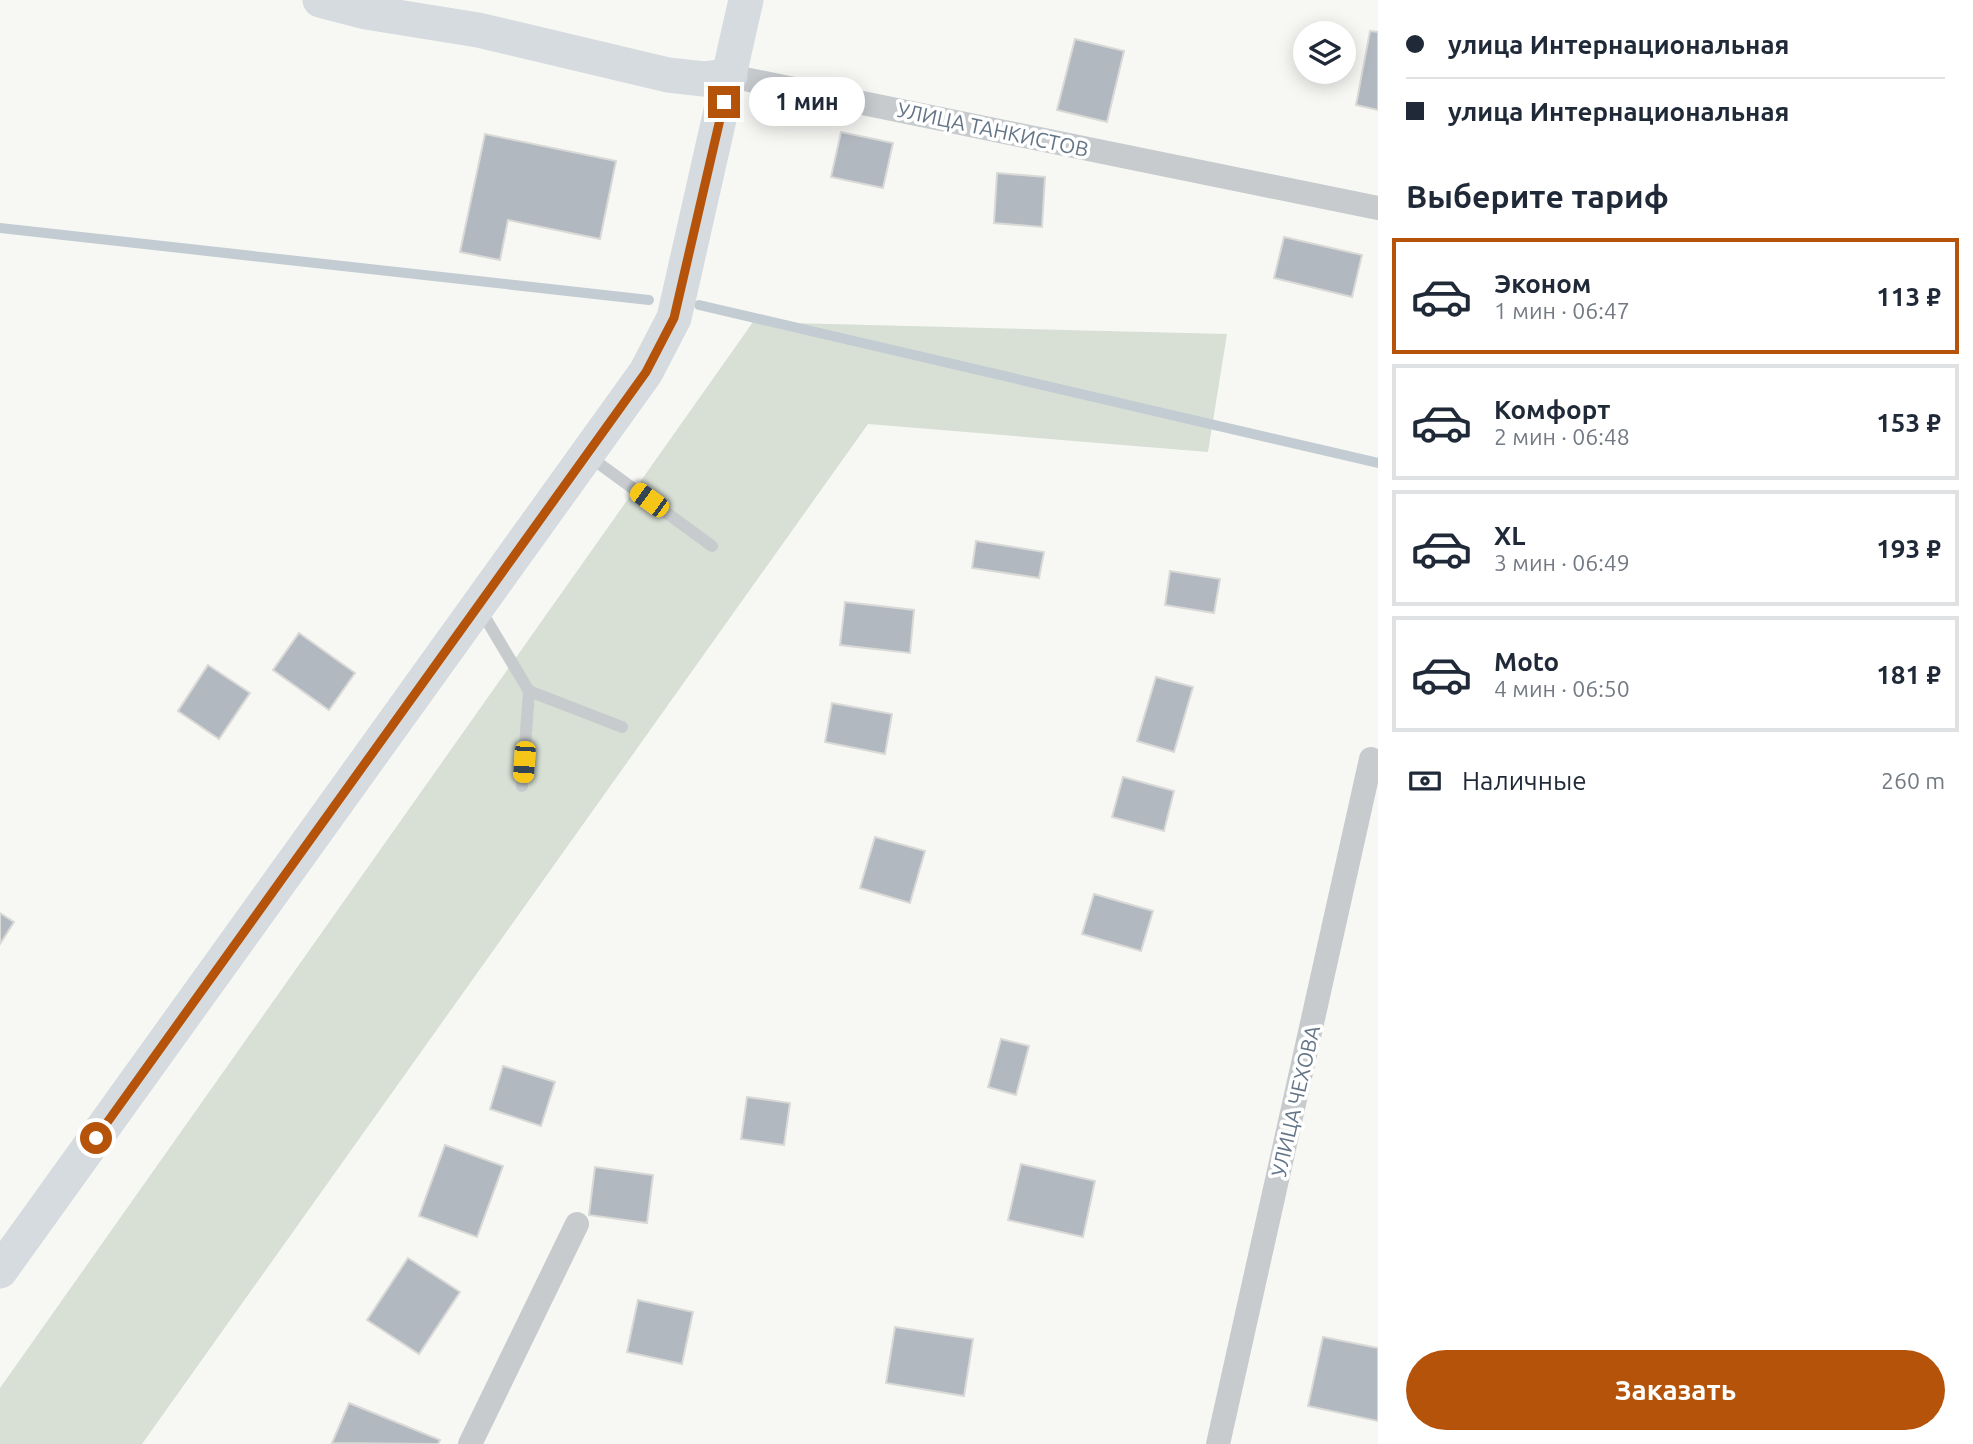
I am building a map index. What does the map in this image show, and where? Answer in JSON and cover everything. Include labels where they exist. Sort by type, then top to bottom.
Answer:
[{"type":"main road","name":"УЛИЦА ТАНКИСТОВ","points":[[320,0],[366,12],[478,30],[668,75],[704,79],[730,76]]},
{"type":"main road","points":[[0,1271],[646,372],[674,318],[746,0]]},
{"type":"street","name":"УЛИЦА ТАНКИСТОВ","points":[[730,76],[1378,208]]},
{"type":"street","name":"УЛИЦА ЧЕХОВА","points":[[1218,1444],[1371,759]]},
{"type":"street","points":[[470,1444],[577,1224]]},
{"type":"lane","points":[[587,455],[712,546]]},
{"type":"lane","points":[[478,605],[529,691],[522,786]]},
{"type":"lane","points":[[529,691],[622,727]]},
{"type":"shaded area","points":[[753,322],[1227,334],[1208,452],[868,424],[142,1444],[0,1444],[0,1388]]},
{"type":"building","points":[[1370,31],[1378,32],[1378,110],[1356,105]]},
{"type":"building","points":[[1075,39],[1124,51],[1107,122],[1057,110]]},
{"type":"building","points":[[841,132],[893,143],[883,188],[831,177]]},
{"type":"building","points":[[485,134],[616,161],[600,239],[508,220],[500,260],[460,252]]},
{"type":"building","points":[[997,173],[1045,177],[1042,227],[994,223]]},
{"type":"building","points":[[1284,237],[1362,255],[1352,297],[1274,278]]},
{"type":"building","points":[[976,541],[1044,552],[1039,578],[972,568]]},
{"type":"building","points":[[1170,571],[1220,579],[1214,613],[1165,605]]},
{"type":"building","points":[[845,602],[914,610],[910,653],[840,645]]},
{"type":"building","points":[[299,633],[355,673],[329,710],[273,670]]},
{"type":"building","points":[[208,665],[250,693],[219,739],[178,711]]},
{"type":"building","points":[[1156,677],[1193,687],[1174,752],[1137,741]]},
{"type":"building","points":[[832,703],[892,714],[885,754],[825,742]]},
{"type":"building","points":[[1123,777],[1174,791],[1164,831],[1112,817]]},
{"type":"building","points":[[875,837],[925,851],[910,903],[860,888]]},
{"type":"building","points":[[1094,894],[1153,911],[1141,951],[1082,934]]},
{"type":"building","points":[[0,913],[14,922],[0,944]]},
{"type":"building","points":[[1001,1039],[1029,1046],[1016,1095],[988,1087]]},
{"type":"building","points":[[503,1066],[555,1082],[541,1126],[490,1109]]},
{"type":"building","points":[[747,1097],[790,1103],[784,1145],[741,1139]]},
{"type":"building","points":[[445,1145],[503,1166],[477,1237],[419,1216]]},
{"type":"building","points":[[1021,1164],[1095,1181],[1083,1237],[1008,1220]]},
{"type":"building","points":[[595,1167],[653,1175],[647,1223],[589,1215]]},
{"type":"building","points":[[408,1258],[460,1292],[419,1354],[367,1320]]},
{"type":"building","points":[[638,1300],[693,1312],[682,1364],[627,1352]]},
{"type":"building","points":[[895,1327],[973,1339],[964,1396],[886,1383]]},
{"type":"building","points":[[1323,1337],[1378,1348],[1378,1421],[1308,1406]]},
{"type":"building","points":[[349,1403],[440,1440],[438,1444],[332,1443]]},
{"type":"waterway","points":[[0,228],[649,300]]},
{"type":"waterway","points":[[699,305],[1378,463]]},
{"type":"route","points":[[96,1138],[646,372],[674,318],[724,102]]}]
